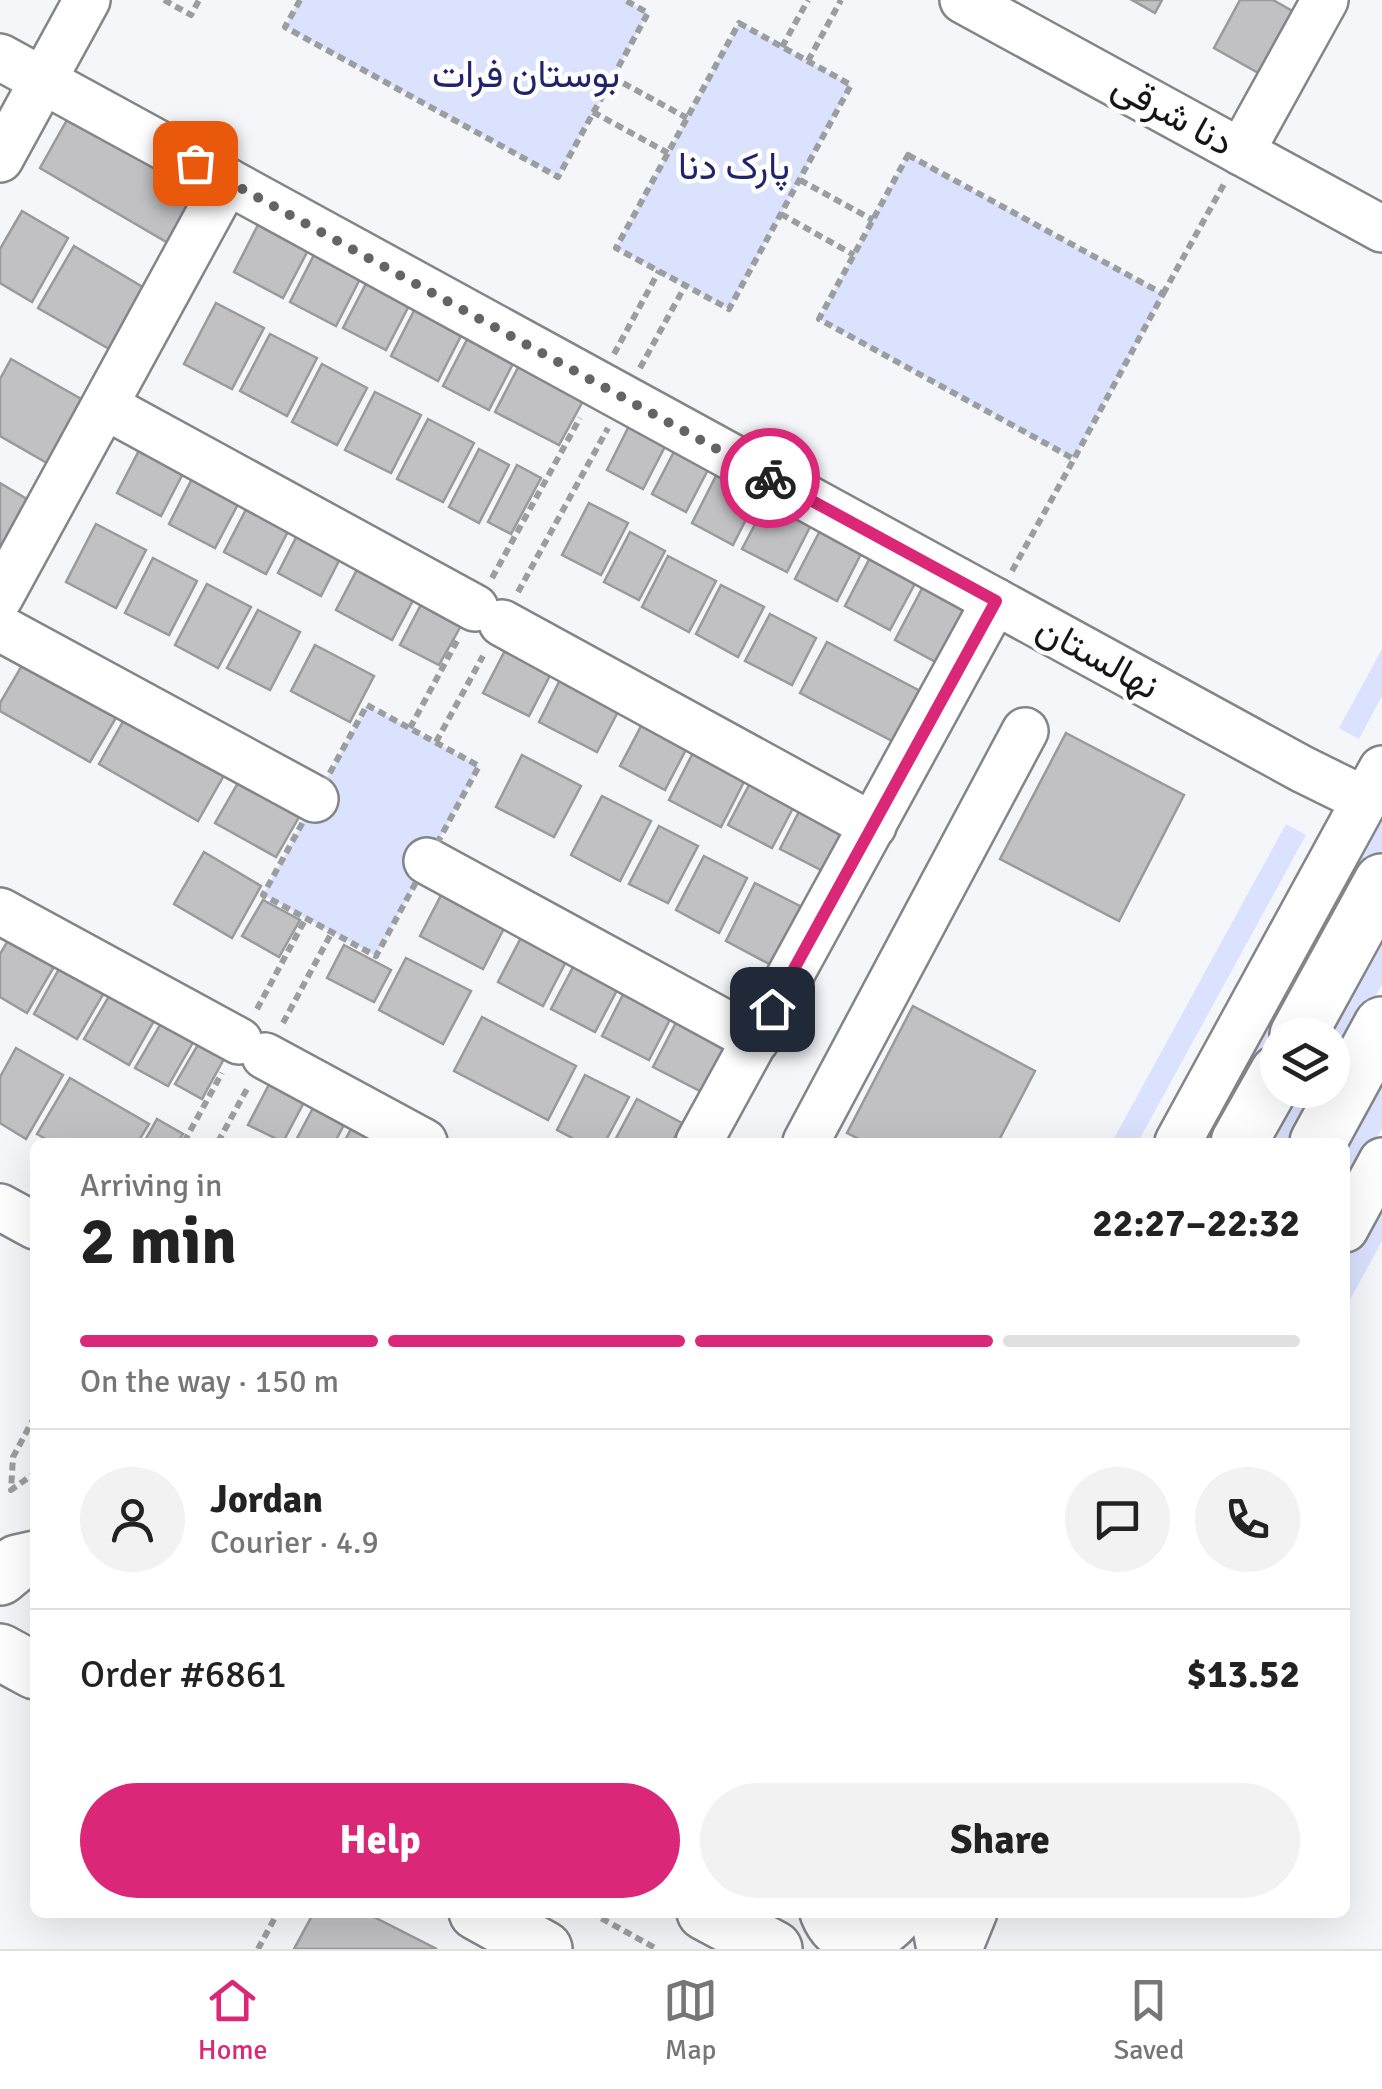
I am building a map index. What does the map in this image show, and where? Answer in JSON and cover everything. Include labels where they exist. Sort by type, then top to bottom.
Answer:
[{"type":"main road","points":[[1307,1018],[1382,882]]},
{"type":"main road","points":[[1320,1138],[1382,1025]]},
{"type":"main road","points":[[1241,1138],[1260,1105]]},
{"type":"main road","points":[[0,1528],[30,1545]]},
{"type":"main road","points":[[0,1576],[30,1560]]},
{"type":"main road","points":[[488,1918],[544,1949]]},
{"type":"main road","points":[[716,1918],[774,1949]]},
{"type":"main road","points":[[798,1949],[815,1918]]},
{"type":"main road","points":[[831,1918],[837,1928],[862,1936],[901,1922],[945,1949]]},
{"type":"street","points":[[0,160],[87,0]]},
{"type":"street","name":"دنا شرقی","points":[[964,0],[1382,229]]},
{"type":"street","points":[[1241,152],[1324,0]]},
{"type":"street","name":"نهالستان","points":[[0,57],[1302,769],[1373,784]]},
{"type":"street","points":[[0,598],[227,180]]},
{"type":"street","points":[[104,406],[873,826]]},
{"type":"street","points":[[702,1138],[996,601]]},
{"type":"street","points":[[0,628],[315,800]]},
{"type":"street","points":[[808,1138],[1026,732]]},
{"type":"street","points":[[1180,1138],[1373,784]]},
{"type":"street","points":[[428,861],[756,1040]]},
{"type":"street","points":[[0,911],[417,1138]]},
{"type":"street","points":[[1350,1220],[1382,1161]]},
{"type":"street","points":[[0,1207],[30,1223]]},
{"type":"street","points":[[958,1949],[971,1918]]},
{"type":"path","points":[[164,0],[191,15],[199,0]]},
{"type":"path","points":[[300,0],[285,28],[558,176],[648,12],[625,0]]},
{"type":"path","points":[[782,47],[808,0]]},
{"type":"path","points":[[808,61],[842,0]]},
{"type":"path","points":[[739,23],[808,61],[851,85],[729,309],[616,248],[739,23]]},
{"type":"path","points":[[612,77],[687,118]]},
{"type":"path","points":[[594,112],[668,153]]},
{"type":"path","points":[[996,601],[1241,152]]},
{"type":"path","points":[[1074,459],[819,320],[854,255],[908,155],[1163,294]]},
{"type":"path","points":[[800,180],[873,220]]},
{"type":"path","points":[[781,214],[854,255]]},
{"type":"path","points":[[659,271],[611,391],[488,616],[436,742],[410,728],[488,616],[611,391],[685,286]]},
{"type":"path","points":[[306,918],[332,932]]},
{"type":"path","points":[[30,1425],[12,1457],[12,1490],[30,1477]]},
{"type":"path","points":[[258,1949],[275,1918]]},
{"type":"path","points":[[601,1918],[657,1949]]},
{"type":"green space","name":"بوستان فرات","points":[[300,0],[625,0],[648,13],[558,177],[285,27]]},
{"type":"green space","name":"پارک دنا","points":[[739,23],[851,85],[729,309],[616,248]]},
{"type":"green space","points":[[908,155],[1163,294],[1074,459],[819,319]]},
{"type":"green space","points":[[1382,649],[1382,696],[1359,739],[1339,728]]},
{"type":"green space","points":[[367,705],[479,766],[376,956],[263,895]]},
{"type":"green space","points":[[1382,787],[1382,850],[1290,1018],[1260,1018],[1260,1073],[1224,1138],[1190,1138]]},
{"type":"green space","points":[[1286,824],[1306,835],[1140,1138],[1114,1138]]},
{"type":"green space","points":[[1382,907],[1382,984],[1350,1043],[1350,1018],[1321,1018]]},
{"type":"green space","points":[[1382,1066],[1382,1128],[1350,1187],[1350,1138],[1347,1138]]},
{"type":"green space","points":[[1272,1108],[1314,1108],[1297,1138],[1255,1138]]},
{"type":"green space","points":[[1382,1194],[1382,1241],[1350,1300],[1350,1253]]},
{"type":"building","points":[[1132,0],[1162,0],[1155,13]]},
{"type":"building","points":[[1240,0],[1273,0],[1296,13],[1262,75],[1214,48]]},
{"type":"building","points":[[76,104],[207,176],[168,243],[40,168]]},
{"type":"building","points":[[22,211],[68,238],[32,302],[0,283],[0,249]]},
{"type":"building","points":[[264,213],[314,239],[283,298],[234,272]]},
{"type":"building","points":[[319,245],[365,269],[336,326],[290,302]]},
{"type":"building","points":[[74,246],[146,289],[111,350],[38,308]]},
{"type":"building","points":[[371,274],[414,296],[386,350],[343,328]]},
{"type":"building","points":[[419,301],[466,326],[438,381],[391,356]]},
{"type":"building","points":[[216,303],[264,328],[232,389],[184,364]]},
{"type":"building","points":[[472,330],[518,354],[489,410],[443,386]]},
{"type":"building","points":[[270,334],[317,358],[287,416],[240,391]]},
{"type":"building","points":[[524,356],[589,390],[559,445],[495,412]]},
{"type":"building","points":[[11,359],[90,404],[54,467],[0,436],[0,379]]},
{"type":"building","points":[[322,364],[367,388],[337,445],[292,422]]},
{"type":"building","points":[[375,392],[421,415],[391,473],[345,450]]},
{"type":"building","points":[[635,414],[672,433],[643,489],[607,470]]},
{"type":"building","points":[[428,419],[474,443],[443,502],[397,479]]},
{"type":"building","points":[[146,437],[190,460],[161,516],[117,493]]},
{"type":"building","points":[[677,446],[711,464],[686,512],[652,494]]},
{"type":"building","points":[[479,449],[509,465],[479,523],[449,507]]},
{"type":"building","points":[[199,465],[246,489],[215,548],[169,524]]},
{"type":"building","points":[[517,465],[541,478],[511,534],[488,522]]},
{"type":"building","points":[[720,468],[761,490],[733,545],[692,523]]},
{"type":"building","points":[[0,483],[37,505],[0,569]]},
{"type":"building","points":[[254,494],[296,516],[266,574],[224,552]]},
{"type":"building","points":[[770,496],[814,519],[787,572],[742,549]]},
{"type":"building","points":[[589,503],[628,523],[601,575],[562,555]]},
{"type":"building","points":[[304,522],[347,545],[321,596],[278,573]]},
{"type":"building","points":[[96,524],[146,550],[116,608],[66,582]]},
{"type":"building","points":[[822,527],[864,548],[837,601],[795,579]]},
{"type":"building","points":[[630,532],[665,551],[639,600],[604,582]]},
{"type":"building","points":[[873,552],[919,576],[890,630],[845,606]]},
{"type":"building","points":[[668,556],[716,581],[689,632],[642,607]]},
{"type":"building","points":[[153,558],[197,581],[169,635],[125,613]]},
{"type":"building","points":[[362,560],[419,589],[392,640],[336,610]]},
{"type":"building","points":[[925,583],[973,608],[943,666],[895,640]]},
{"type":"building","points":[[207,584],[251,607],[218,668],[175,645]]},
{"type":"building","points":[[721,585],[764,607],[738,657],[696,634]]},
{"type":"building","points":[[427,593],[467,615],[439,665],[400,645]]},
{"type":"building","points":[[258,610],[300,632],[270,690],[227,668]]},
{"type":"building","points":[[770,614],[816,638],[792,685],[745,661]]},
{"type":"building","points":[[512,637],[558,660],[529,716],[483,693]]},
{"type":"building","points":[[827,642],[924,693],[898,744],[800,693]]},
{"type":"building","points":[[315,645],[374,676],[350,722],[291,691]]},
{"type":"building","points":[[27,657],[120,711],[90,762],[0,711],[0,703]]},
{"type":"building","points":[[563,674],[622,704],[597,752],[539,722]]},
{"type":"building","points":[[128,713],[227,770],[198,821],[99,764]]},
{"type":"building","points":[[648,713],[693,736],[665,790],[620,766]]},
{"type":"building","points":[[1066,733],[1184,795],[1119,921],[1000,859]]},
{"type":"building","points":[[699,741],[751,768],[721,827],[669,800]]},
{"type":"building","points":[[522,755],[581,786],[554,837],[496,807]]},
{"type":"building","points":[[758,768],[802,791],[772,848],[728,825]]},
{"type":"building","points":[[246,769],[306,805],[276,857],[215,823]]},
{"type":"building","points":[[602,796],[651,821],[620,881],[571,855]]},
{"type":"building","points":[[807,796],[851,819],[823,871],[780,849]]},
{"type":"building","points":[[659,826],[698,846],[668,903],[629,884]]},
{"type":"building","points":[[204,852],[261,886],[232,938],[174,904]]},
{"type":"building","points":[[704,856],[747,878],[719,933],[676,910]]},
{"type":"building","points":[[450,878],[513,911],[483,969],[420,936]]},
{"type":"building","points":[[755,883],[802,907],[773,966],[726,941]]},
{"type":"building","points":[[263,900],[300,920],[279,957],[242,936]]},
{"type":"building","points":[[527,926],[572,950],[543,1006],[498,982]]},
{"type":"building","points":[[12,934],[58,960],[27,1013],[0,997],[0,954]]},
{"type":"building","points":[[344,945],[391,970],[374,1002],[327,978]]},
{"type":"building","points":[[580,954],[624,977],[595,1032],[551,1009]]},
{"type":"building","points":[[406,958],[471,991],[443,1044],[379,1010]]},
{"type":"building","points":[[64,960],[108,986],[77,1039],[34,1014]]},
{"type":"building","points":[[630,981],[677,1006],[649,1060],[602,1036]]},
{"type":"building","points":[[115,986],[159,1012],[129,1065],[84,1039]]},
{"type":"building","points":[[913,1006],[1035,1071],[1000,1138],[857,1138],[847,1133]]},
{"type":"building","points":[[684,1007],[733,1032],[702,1092],[653,1067]]},
{"type":"building","points":[[167,1013],[199,1032],[168,1086],[135,1068]]},
{"type":"building","points":[[482,1017],[576,1066],[548,1120],[454,1071]]},
{"type":"building","points":[[206,1031],[231,1046],[202,1099],[175,1084]]},
{"type":"building","points":[[16,1048],[63,1075],[26,1139],[0,1123],[0,1077]]},
{"type":"building","points":[[277,1069],[312,1087],[285,1138],[275,1138],[248,1125]]},
{"type":"building","points":[[585,1075],[629,1097],[607,1138],[572,1138],[557,1130]]},
{"type":"building","points":[[70,1078],[149,1124],[140,1138],[44,1138],[37,1134]]},
{"type":"building","points":[[320,1095],[351,1111],[337,1138],[297,1138]]},
{"type":"building","points":[[637,1099],[682,1123],[674,1138],[616,1138]]},
{"type":"building","points":[[157,1119],[183,1134],[180,1138],[146,1138]]},
{"type":"building","points":[[356,1120],[392,1138],[346,1138]]},
{"type":"building","points":[[311,1918],[376,1918],[437,1949],[294,1949]]},
{"type":"way so far","points":[[195,163],[770,478]]},
{"type":"route","points":[[770,478],[996,601],[772,1009]]}]
